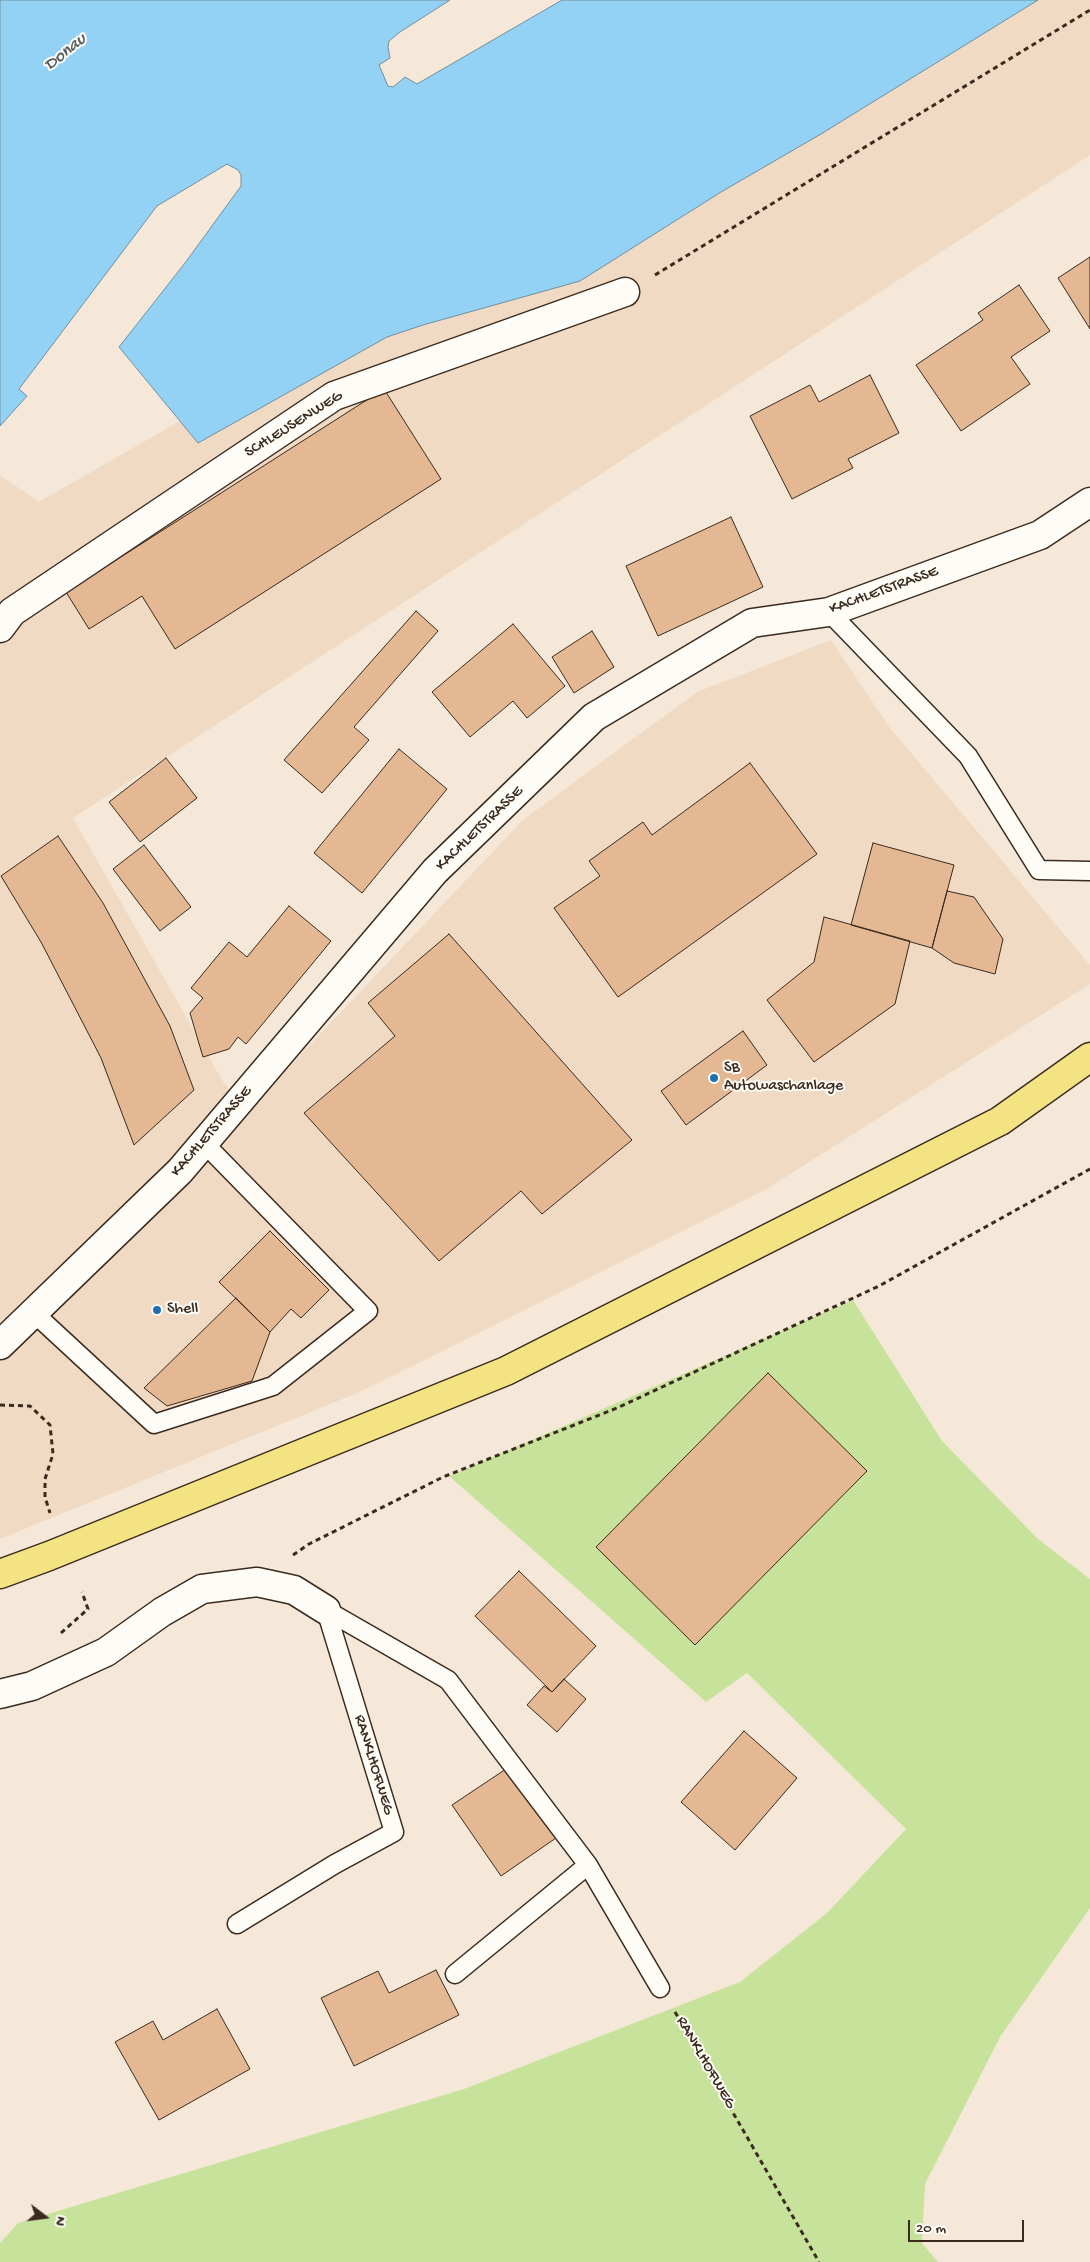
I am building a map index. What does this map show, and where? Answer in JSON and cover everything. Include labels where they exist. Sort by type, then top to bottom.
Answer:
[{"type":"main road","points":[[0,1574],[506,1370],[1000,1121],[1090,1056]]},
{"type":"street","name":"SCHLEUSENWEG","points":[[0,628],[12,612],[334,396],[625,292]]},
{"type":"street","name":"KACHLETSTRASSE","points":[[0,1345],[180,1171],[436,872],[594,717],[752,623],[829,612],[1040,535],[1090,502]]},
{"type":"street","points":[[0,1694],[32,1686],[106,1652],[162,1612],[202,1590],[257,1582],[294,1590],[326,1610]]},
{"type":"lane","points":[[829,612],[968,756],[1039,870],[1090,871]]},
{"type":"lane","points":[[34,1313],[154,1424],[273,1386],[368,1311],[204,1143]]},
{"type":"lane","points":[[326,1610],[448,1680],[588,1865],[660,1988]]},
{"type":"lane","name":"RANKLHOFWEG","points":[[237,1924],[335,1864],[394,1832],[326,1610]]},
{"type":"lane","points":[[455,1974],[588,1865]]},
{"type":"path","points":[[625,292],[1090,10]]},
{"type":"path","points":[[279,1586],[287,1559],[309,1544],[443,1477],[618,1408],[879,1286],[1090,1169]]},
{"type":"path","points":[[0,1405],[30,1406],[50,1425],[53,1454],[45,1480],[45,1497],[50,1513]]},
{"type":"path","name":"RANKLHOFWEG","points":[[660,1988],[819,2262]]},
{"type":"shaded area","points":[[988,0],[1090,0],[1090,155],[73,818],[222,1080],[246,1112],[524,819],[697,692],[831,640],[890,728],[1090,965],[1090,984],[765,1190],[362,1391],[0,1539],[0,475],[39,502],[326,337]]},
{"type":"green space","points":[[853,1300],[942,1441],[1038,1539],[1090,1579],[1090,1908],[1000,2037],[925,2184],[922,2243],[938,2262],[0,2262],[0,2243],[18,2223],[464,2089],[740,1982],[827,1913],[906,1829],[747,1673],[706,1702],[449,1476]]},
{"type":"water","name":"Donau","points":[[0,0],[450,0],[389,41],[390,58],[379,65],[388,86],[393,87],[405,77],[417,84],[562,0],[1038,0],[821,134],[721,192],[580,281],[387,337],[198,443],[119,347],[185,263],[241,186],[241,175],[238,170],[227,164],[157,206],[19,389],[27,396],[0,426]]},
{"type":"building","points":[[1090,257],[1090,329],[1058,278]]},
{"type":"building","points":[[1019,285],[1050,331],[1011,357],[1030,384],[961,431],[916,365],[983,320],[978,313]]},
{"type":"building","points":[[870,375],[899,433],[848,459],[853,468],[792,499],[750,416],[810,385],[819,402]]},
{"type":"building","points":[[384,389],[441,479],[175,649],[142,596],[89,629],[66,592]]},
{"type":"building","points":[[731,517],[763,587],[658,636],[626,566]]},
{"type":"building","points":[[416,611],[438,631],[354,727],[369,740],[322,793],[284,760]]},
{"type":"building","points":[[513,624],[565,686],[527,718],[513,701],[470,737],[432,692]]},
{"type":"building","points":[[592,631],[614,667],[574,693],[552,657]]},
{"type":"building","points":[[399,749],[447,789],[362,893],[314,853]]},
{"type":"building","points":[[166,758],[197,798],[140,842],[109,802]]},
{"type":"building","points":[[750,763],[817,854],[618,997],[554,908],[600,876],[589,861],[643,822],[652,835]]},
{"type":"building","points":[[58,836],[103,903],[170,1026],[194,1090],[134,1145],[101,1058],[41,942],[1,876]]},
{"type":"building","points":[[873,843],[954,865],[932,948],[851,925]]},
{"type":"building","points":[[144,845],[191,907],[160,931],[113,869]]},
{"type":"building","points":[[947,891],[974,897],[1003,939],[995,974],[954,963],[932,948]]},
{"type":"building","points":[[289,906],[331,941],[246,1044],[238,1037],[229,1049],[203,1057],[190,1013],[203,998],[191,988],[229,942],[247,957]]},
{"type":"building","points":[[824,917],[910,941],[895,1004],[814,1062],[767,1000],[814,962]]},
{"type":"building","points":[[449,934],[632,1140],[542,1214],[521,1191],[439,1261],[304,1113],[395,1036],[368,1003]]},
{"type":"building","name":"SB Autowaschanlage","points":[[743,1031],[767,1065],[686,1125],[661,1091]]},
{"type":"building","points":[[270,1231],[329,1290],[301,1318],[291,1309],[270,1332],[219,1282]]},
{"type":"building","points":[[236,1298],[270,1332],[252,1381],[167,1406],[144,1388]]},
{"type":"building","points":[[768,1373],[867,1471],[695,1645],[596,1547]]},
{"type":"building","points":[[519,1571],[596,1646],[552,1692],[475,1616]]},
{"type":"building","points":[[564,1679],[586,1699],[557,1732],[527,1705],[544,1686],[552,1692]]},
{"type":"building","points":[[744,1731],[797,1778],[735,1850],[681,1802]]},
{"type":"building","points":[[509,1767],[556,1838],[501,1876],[452,1805]]},
{"type":"building","points":[[436,1970],[459,2015],[354,2066],[321,1998],[378,1971],[389,1993]]},
{"type":"building","points":[[217,2009],[250,2069],[159,2120],[115,2042],[153,2021],[163,2040]]},
{"type":"place","name":"SB Autowaschanlage","points":[[714,1078]]},
{"type":"place","name":"Shell","points":[[157,1310]]}]
